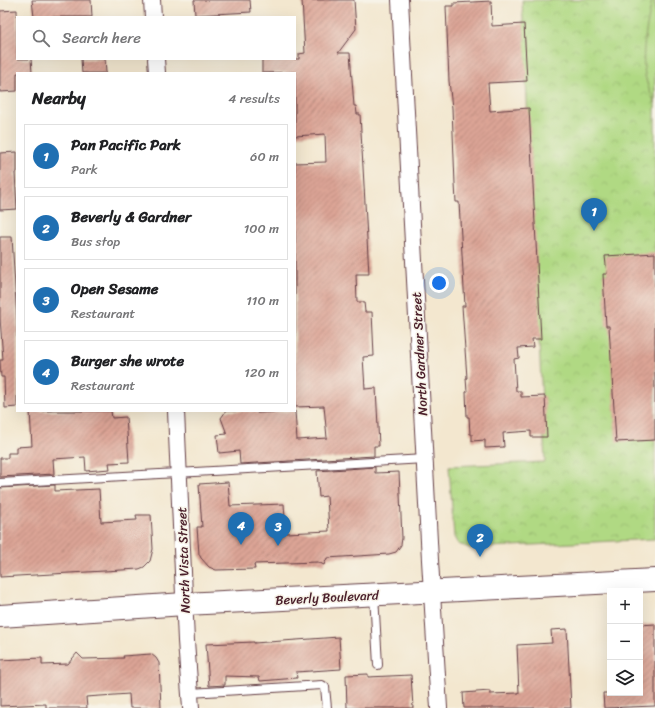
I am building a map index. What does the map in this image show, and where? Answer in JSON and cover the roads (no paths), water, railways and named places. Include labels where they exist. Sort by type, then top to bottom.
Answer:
[{"type":"main road","name":"Beverly Boulevard","points":[[0,616],[185,604],[655,580]]},
{"type":"street","points":[[152,0],[154,16]]},
{"type":"street","name":"North Gardner Street","points":[[400,0],[439,708]]},
{"type":"street","points":[[156,60],[157,72]]},
{"type":"street","name":"North Vista Street","points":[[176,412],[191,700]]},
{"type":"lane","points":[[0,483],[425,459]]},
{"type":"lane","points":[[374,595],[378,665]]},
{"type":"lane","points":[[191,700],[322,685],[325,687],[327,708]]},
{"type":"place","name":"Pan Pacific Park","points":[[594,231]]},
{"type":"place","name":"Burger she wrote","points":[[241,545]]},
{"type":"place","name":"Open Sesame","points":[[278,546]]},
{"type":"place","name":"Beverly & Gardner","points":[[480,557]]}]
